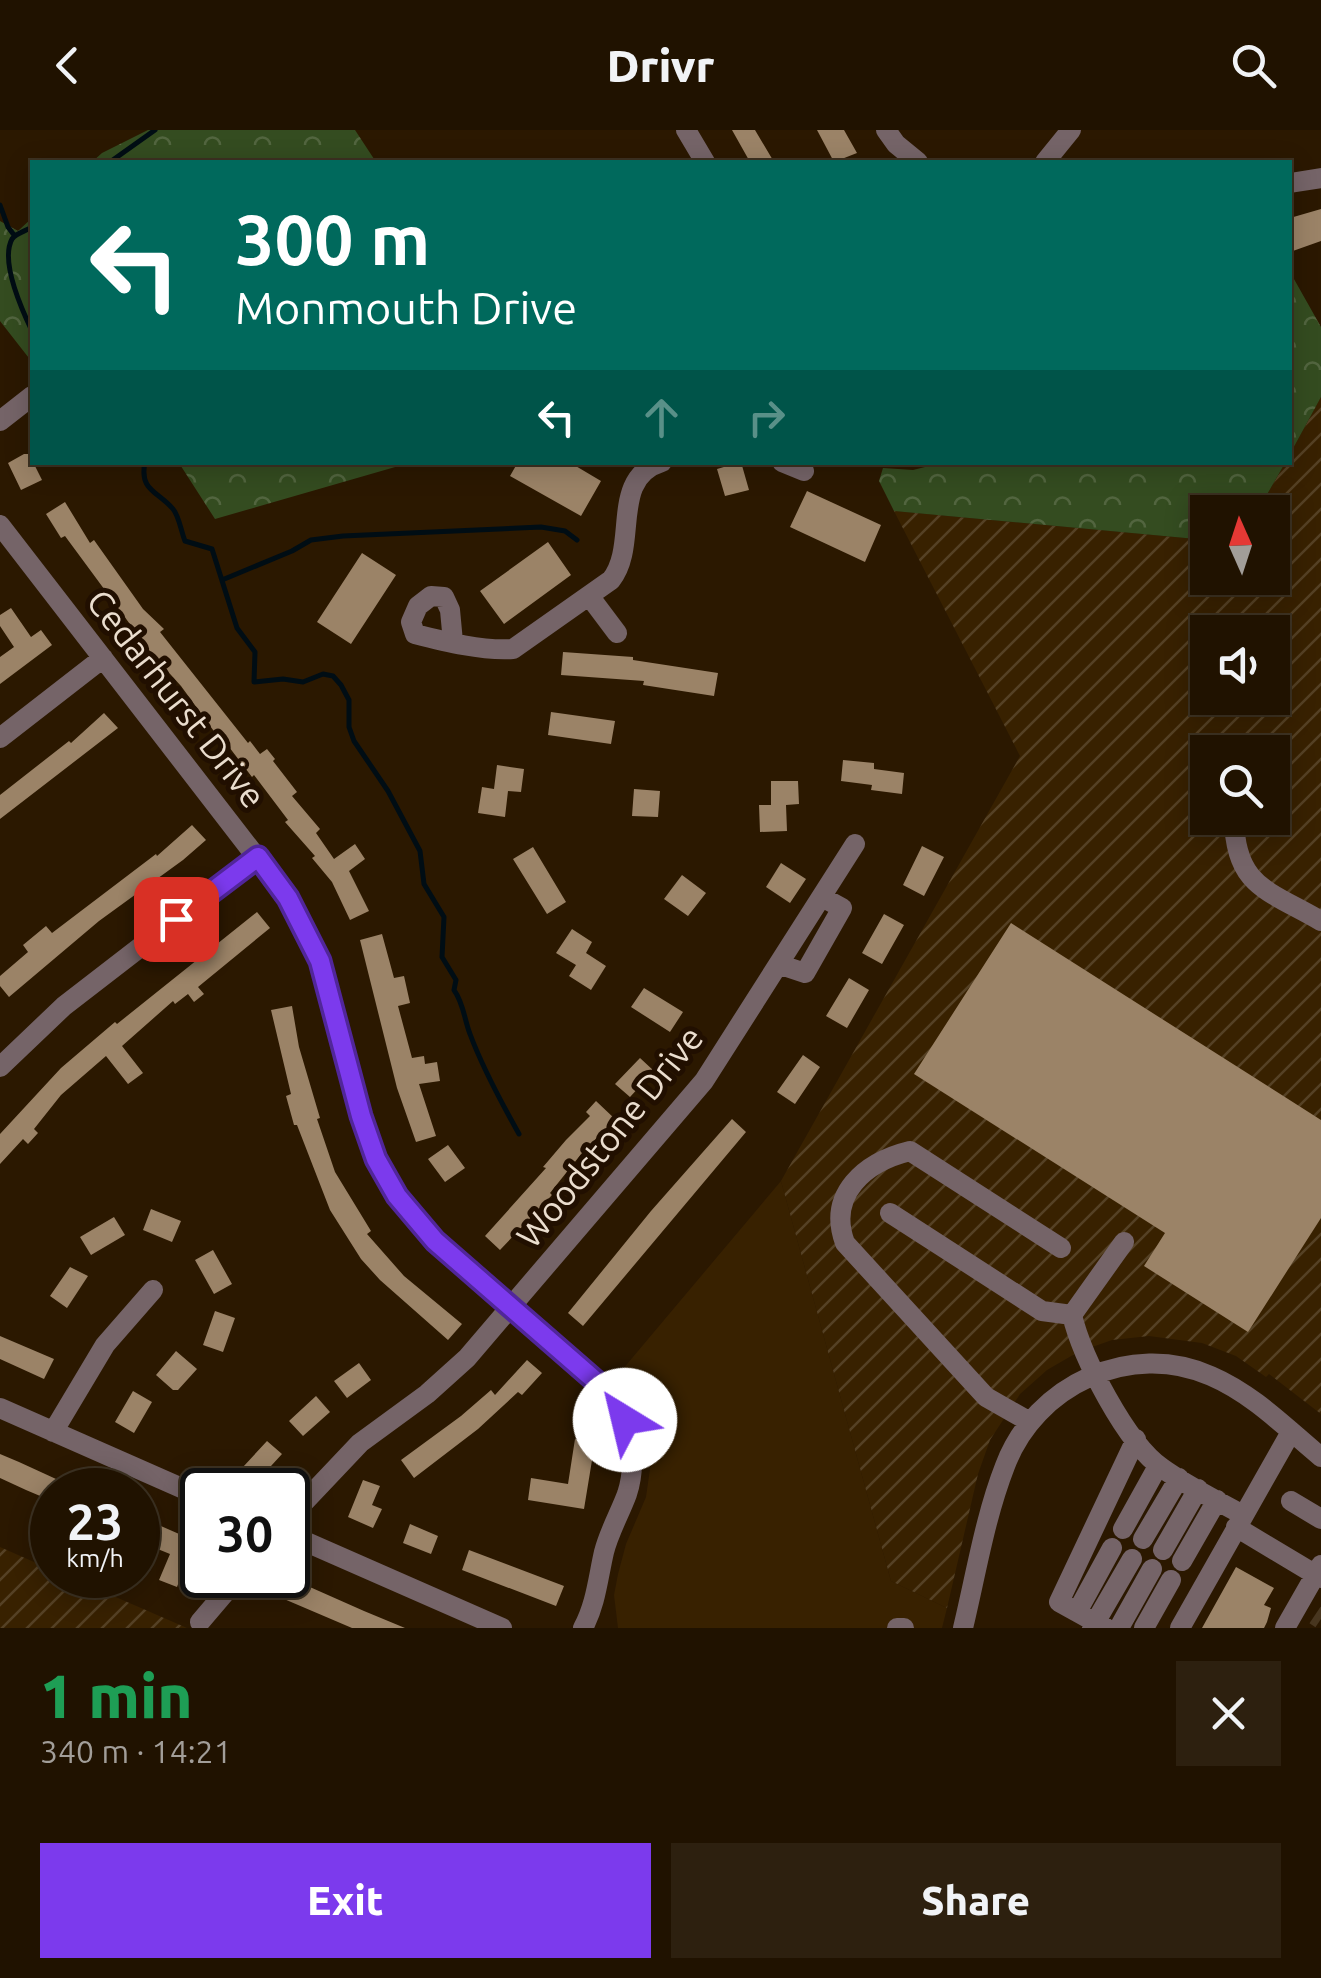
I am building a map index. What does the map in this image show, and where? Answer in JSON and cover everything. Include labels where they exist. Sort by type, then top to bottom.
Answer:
[{"type":"street","points":[[686,130],[703,160]]},
{"type":"street","points":[[886,130],[916,160]]},
{"type":"street","points":[[1046,160],[1071,130]]},
{"type":"street","points":[[1292,183],[1321,178]]},
{"type":"street","points":[[0,421],[30,398]]},
{"type":"street","points":[[460,643],[513,649],[611,580],[619,566],[634,482],[655,465]]},
{"type":"street","points":[[790,465],[804,470]]},
{"type":"street","name":"Cedarhurst Drive","points":[[0,526],[288,898],[320,961],[361,1116],[386,1178],[419,1225],[606,1390],[625,1420],[631,1446],[628,1491],[609,1536],[593,1606],[583,1628]]},
{"type":"street","points":[[590,596],[617,633]]},
{"type":"street","points":[[0,738],[103,658]]},
{"type":"street","points":[[1235,835],[1247,877],[1321,921]]},
{"type":"street","name":"Woodstone Drive","points":[[310,1496],[360,1443],[467,1358],[704,1081],[854,844]]},
{"type":"street","points":[[0,1068],[64,1006],[258,857]]},
{"type":"street","points":[[1030,1422],[986,1396],[845,1242],[838,1224],[842,1200],[862,1175],[887,1156],[910,1150],[1061,1248]]},
{"type":"street","points":[[890,1213],[1042,1311],[1072,1314]]},
{"type":"street","points":[[1072,1314],[1124,1242]]},
{"type":"street","points":[[53,1432],[105,1345],[153,1290]]},
{"type":"street","points":[[1072,1314],[1094,1374],[1158,1466],[1218,1500],[1240,1521],[1319,1572],[1306,1610],[1285,1628]]},
{"type":"street","points":[[963,1628],[1004,1466],[1030,1422],[1062,1392],[1094,1374],[1148,1364],[1207,1374],[1256,1403],[1321,1457]]},
{"type":"street","points":[[0,1408],[180,1487]]},
{"type":"street","points":[[1180,1628],[1291,1432]]},
{"type":"street","points":[[1092,1623],[1059,1602],[1136,1439]]},
{"type":"street","points":[[1124,1528],[1158,1466]]},
{"type":"street","points":[[1143,1540],[1188,1484]]},
{"type":"street","points":[[1163,1550],[1188,1484]]},
{"type":"street","points":[[1182,1561],[1218,1500]]},
{"type":"street","points":[[1291,1502],[1321,1519]]},
{"type":"street","points":[[310,1544],[502,1628]]},
{"type":"street","points":[[1092,1623],[1112,1548]]},
{"type":"street","points":[[1092,1623],[1132,1558]]},
{"type":"street","points":[[1118,1628],[1152,1570]]},
{"type":"street","points":[[1144,1628],[1172,1580]]},
{"type":"street","points":[[200,1622],[220,1598]]},
{"type":"shaded area","points":[[1321,397],[1321,1414],[1269,1374],[1266,1377],[1236,1356],[1202,1343],[1149,1336],[1112,1340],[1078,1352],[1047,1370],[1020,1394],[990,1440],[978,1474],[947,1608],[891,1581],[781,1181],[1020,756],[894,511],[1190,538],[1190,595],[1290,595],[1290,495],[1267,495],[1284,465],[1292,465],[1292,450]]},
{"type":"shaded area","points":[[781,1181],[891,1581],[947,1608],[942,1628],[618,1628],[614,1595],[618,1574],[646,1497],[651,1462],[643,1416],[617,1376]]},
{"type":"shaded area","points":[[0,1547],[30,1560],[30,1598],[118,1598],[187,1628],[0,1628]]},
{"type":"green space","points":[[148,130],[355,130],[375,160],[94,160]]},
{"type":"green space","points":[[30,220],[30,359],[0,321],[0,221],[18,231]]},
{"type":"green space","points":[[1292,276],[1321,327],[1321,397],[1292,450]]},
{"type":"green space","points":[[180,465],[402,465],[215,519]]},
{"type":"green space","points":[[1284,465],[1267,495],[1190,495],[1190,538],[894,511],[879,481],[883,468]]},
{"type":"building","points":[[732,130],[755,130],[773,160],[749,160]]},
{"type":"building","points":[[817,130],[844,130],[857,153],[833,160]]},
{"type":"building","points":[[1321,209],[1321,241],[1292,251],[1292,217]]},
{"type":"building","points":[[29,454],[30,465],[34,465],[42,480],[21,490],[8,463]]},
{"type":"building","points":[[516,465],[574,465],[601,481],[581,516],[510,476]]},
{"type":"building","points":[[742,465],[749,490],[725,496],[717,469]]},
{"type":"building","points":[[807,491],[881,525],[865,562],[790,527]]},
{"type":"building","points":[[65,502],[90,543],[94,540],[143,609],[164,629],[160,632],[248,743],[260,754],[267,749],[275,759],[297,792],[292,796],[320,829],[316,833],[334,859],[355,844],[365,859],[349,871],[369,911],[350,920],[332,882],[312,858],[315,856],[285,822],[288,820],[254,775],[224,745],[152,654],[65,536],[61,538],[46,514]]},
{"type":"building","points":[[548,542],[571,575],[504,624],[480,591]]},
{"type":"building","points":[[362,553],[396,575],[351,644],[317,622]]},
{"type":"building","points":[[11,608],[31,637],[41,630],[52,645],[0,684],[0,657],[14,647],[0,626],[0,615]]},
{"type":"building","points":[[563,652],[633,657],[718,673],[714,696],[643,685],[644,681],[561,675]]},
{"type":"building","points":[[551,712],[615,721],[611,744],[548,735]]},
{"type":"building","points":[[104,713],[118,728],[0,819],[0,795],[71,743]]},
{"type":"building","points":[[843,760],[874,763],[874,769],[904,773],[902,794],[841,781]]},
{"type":"building","points":[[497,765],[524,769],[521,792],[508,791],[505,817],[478,813],[482,787],[494,789]]},
{"type":"building","points":[[771,781],[798,781],[799,804],[786,805],[787,831],[760,832],[759,805],[771,805]]},
{"type":"building","points":[[634,789],[660,791],[658,817],[632,816]]},
{"type":"building","points":[[192,825],[206,840],[99,921],[9,997],[0,986],[0,976],[28,952],[23,945],[46,926],[52,933],[157,856]]},
{"type":"building","points":[[922,846],[944,857],[924,896],[903,885]]},
{"type":"building","points":[[533,847],[566,902],[547,914],[513,859]]},
{"type":"building","points":[[781,863],[806,879],[790,903],[766,887]]},
{"type":"building","points":[[682,875],[706,893],[688,916],[664,899]]},
{"type":"building","points":[[257,912],[270,928],[198,987],[204,994],[194,1002],[188,994],[175,1004],[173,1001],[122,1046],[143,1073],[128,1084],[106,1056],[61,1095],[34,1129],[38,1133],[28,1144],[23,1139],[0,1164],[0,1134],[61,1068]]},
{"type":"building","points":[[884,914],[904,925],[882,964],[862,953]]},
{"type":"building","points":[[1011,923],[1321,1120],[1321,1218],[1248,1332],[1144,1266],[1165,1233],[914,1074]]},
{"type":"building","points":[[572,929],[592,942],[586,953],[606,966],[591,990],[569,976],[576,965],[556,953]]},
{"type":"building","points":[[382,934],[394,978],[404,976],[410,1003],[398,1006],[412,1058],[424,1056],[425,1064],[437,1062],[440,1081],[419,1084],[436,1136],[416,1142],[397,1088],[360,940]]},
{"type":"building","points":[[849,978],[869,990],[847,1028],[826,1016]]},
{"type":"building","points":[[644,988],[683,1012],[670,1032],[631,1007]]},
{"type":"building","points":[[292,1006],[299,1047],[320,1118],[317,1119],[335,1172],[371,1231],[367,1234],[404,1276],[462,1324],[448,1340],[380,1280],[361,1259],[330,1210],[286,1096],[291,1094],[271,1010]]},
{"type":"building","points":[[803,1055],[820,1067],[795,1104],[777,1092]]},
{"type":"building","points":[[640,1058],[654,1071],[630,1097],[615,1084]]},
{"type":"building","points":[[596,1101],[615,1119],[500,1250],[485,1236],[590,1116],[586,1112]]},
{"type":"building","points":[[732,1119],[746,1132],[583,1326],[568,1313]]},
{"type":"building","points":[[448,1145],[465,1168],[445,1182],[428,1159]]},
{"type":"building","points":[[151,1209],[181,1221],[172,1242],[143,1230]]},
{"type":"building","points":[[114,1217],[125,1235],[91,1255],[80,1237]]},
{"type":"building","points":[[213,1250],[232,1284],[214,1294],[195,1260]]},
{"type":"building","points":[[70,1267],[88,1276],[67,1308],[50,1296]]},
{"type":"building","points":[[215,1311],[235,1318],[223,1352],[203,1345]]},
{"type":"building","points":[[0,1336],[54,1359],[44,1379],[0,1359]]},
{"type":"building","points":[[176,1351],[197,1369],[178,1390],[173,1390],[156,1375]]},
{"type":"building","points":[[527,1360],[542,1373],[522,1395],[518,1392],[478,1429],[414,1478],[401,1460],[491,1390],[495,1395]]},
{"type":"building","points":[[359,1363],[371,1380],[347,1398],[334,1381]]},
{"type":"building","points":[[133,1391],[152,1402],[134,1433],[115,1422]]},
{"type":"building","points":[[316,1396],[330,1412],[303,1436],[289,1421]]},
{"type":"building","points":[[575,1439],[595,1442],[584,1509],[528,1500],[531,1478],[568,1484]]},
{"type":"building","points":[[267,1441],[282,1454],[273,1468],[243,1467]]},
{"type":"building","points":[[0,1454],[31,1468],[30,1492],[26,1490],[0,1478]]},
{"type":"building","points":[[363,1480],[380,1486],[372,1505],[382,1509],[373,1528],[348,1517]]},
{"type":"building","points":[[410,1524],[438,1536],[431,1554],[403,1543]]},
{"type":"building","points":[[160,1526],[180,1534],[177,1587],[160,1580],[170,1554],[160,1550]]},
{"type":"building","points":[[469,1550],[564,1586],[556,1606],[462,1570]]},
{"type":"building","points":[[1236,1567],[1274,1588],[1264,1605],[1271,1608],[1264,1628],[1202,1628]]},
{"type":"building","points":[[310,1587],[405,1628],[352,1628],[282,1598],[310,1598]]},
{"type":"waterway","points":[[113,160],[155,130]]},
{"type":"waterway","points":[[0,205],[14,235]]},
{"type":"waterway","points":[[30,228],[12,239],[9,248],[14,285],[30,327]]},
{"type":"waterway","points":[[145,465],[147,485],[175,512],[185,541],[212,549],[237,628],[255,652],[254,682],[303,682],[323,674],[333,676],[341,685],[349,700],[349,727],[354,741],[388,791],[420,851],[424,884],[444,917],[442,957],[456,980],[454,990],[481,1060],[519,1134]]},
{"type":"waterway","points":[[222,580],[311,540],[343,536],[541,527],[565,531],[577,540]]},
{"type":"tunnel","points":[[1315,1615],[1321,1619]]},
{"type":"route","points":[[176,919],[258,857],[288,898],[320,961],[368,1138],[397,1196],[435,1241],[606,1390],[625,1420]]}]
